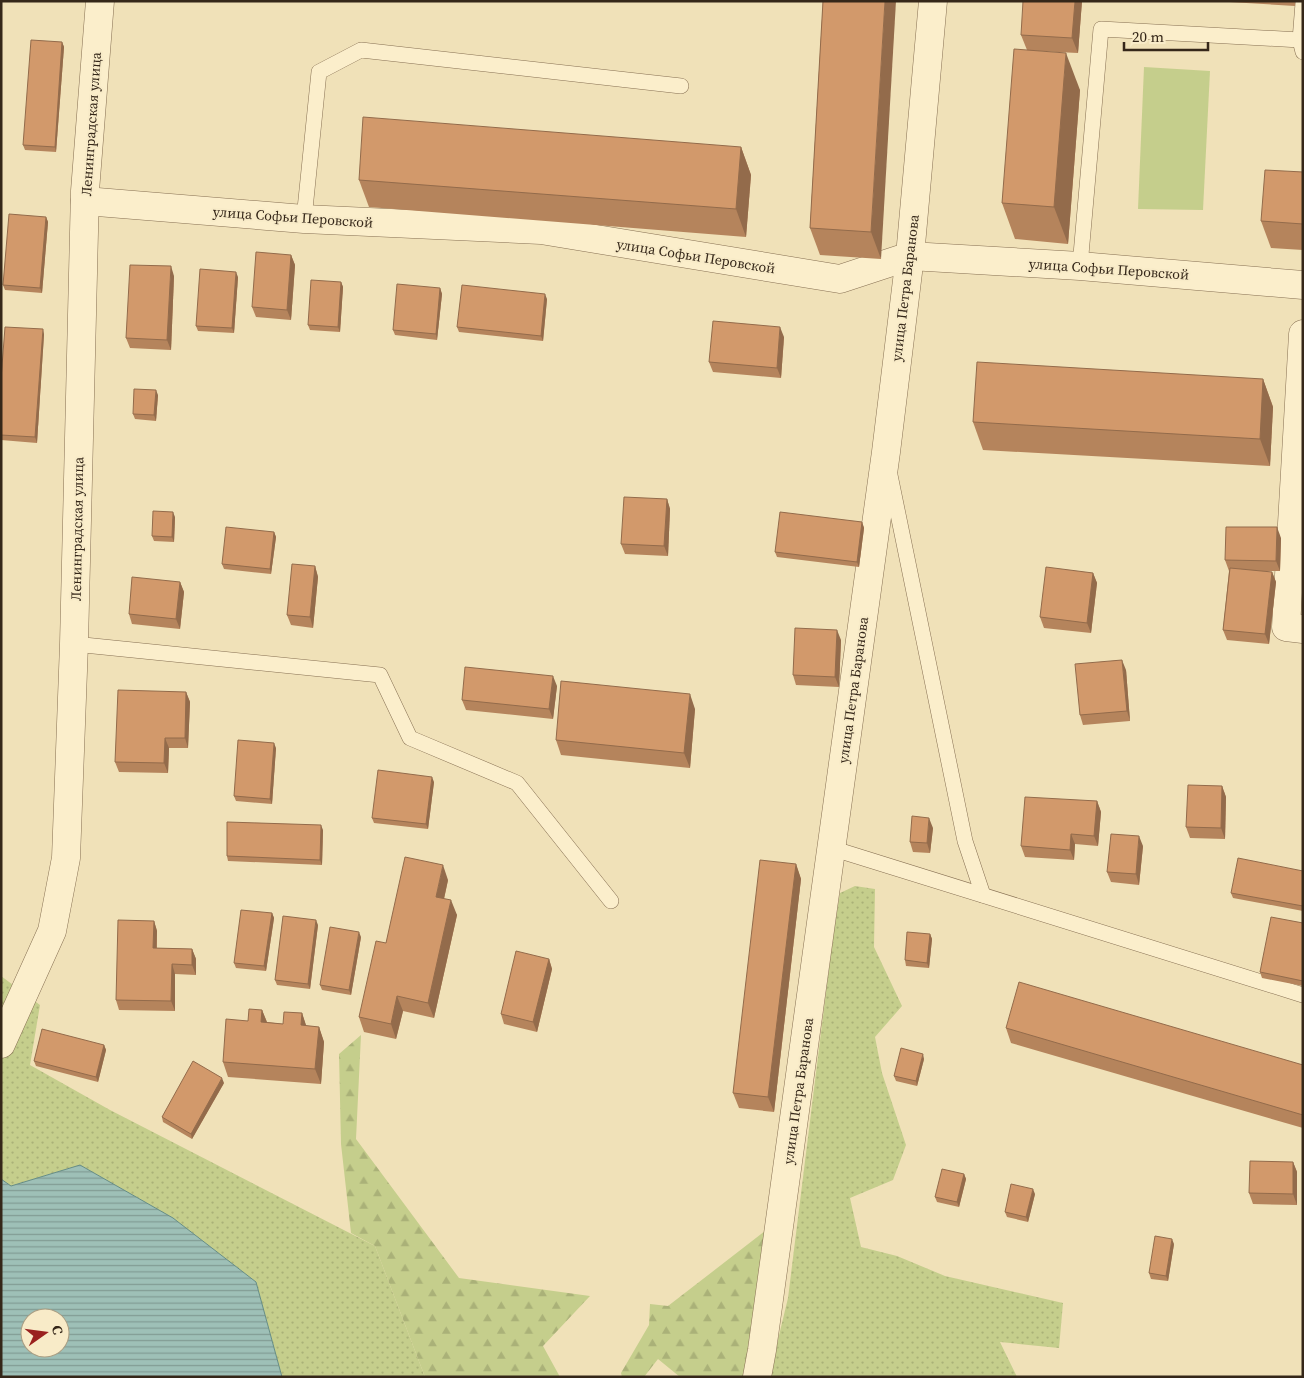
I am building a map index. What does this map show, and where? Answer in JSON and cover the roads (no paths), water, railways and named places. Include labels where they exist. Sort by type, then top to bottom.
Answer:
[{"type":"street","name":"Ленинградская улица","points":[[1,1044],[52,931],[66,858],[74,644],[85,201],[100,1]]},
{"type":"street","name":"улица Петра Баранова","points":[[757,1377],[886,452],[910,256],[933,1]]},
{"type":"street","name":"улица Софьи Перовской","points":[[85,201],[304,219],[541,230],[840,279],[910,256],[1080,266],[1303,284]]},
{"type":"street","points":[[1303,334],[1286,627],[1303,629]]},
{"type":"lane","points":[[1080,266],[1101,29],[1301,46],[1303,4]]},
{"type":"lane","points":[[304,219],[319,72],[361,50],[681,86]]},
{"type":"lane","points":[[886,452],[965,841],[982,896]]},
{"type":"lane","points":[[74,644],[380,675],[410,738],[517,783],[611,901]]},
{"type":"lane","points":[[831,848],[1303,995]]},
{"type":"water","points":[[80,1165],[173,1218],[256,1282],[282,1377],[1,1377],[1,1179],[11,1186]]}]
